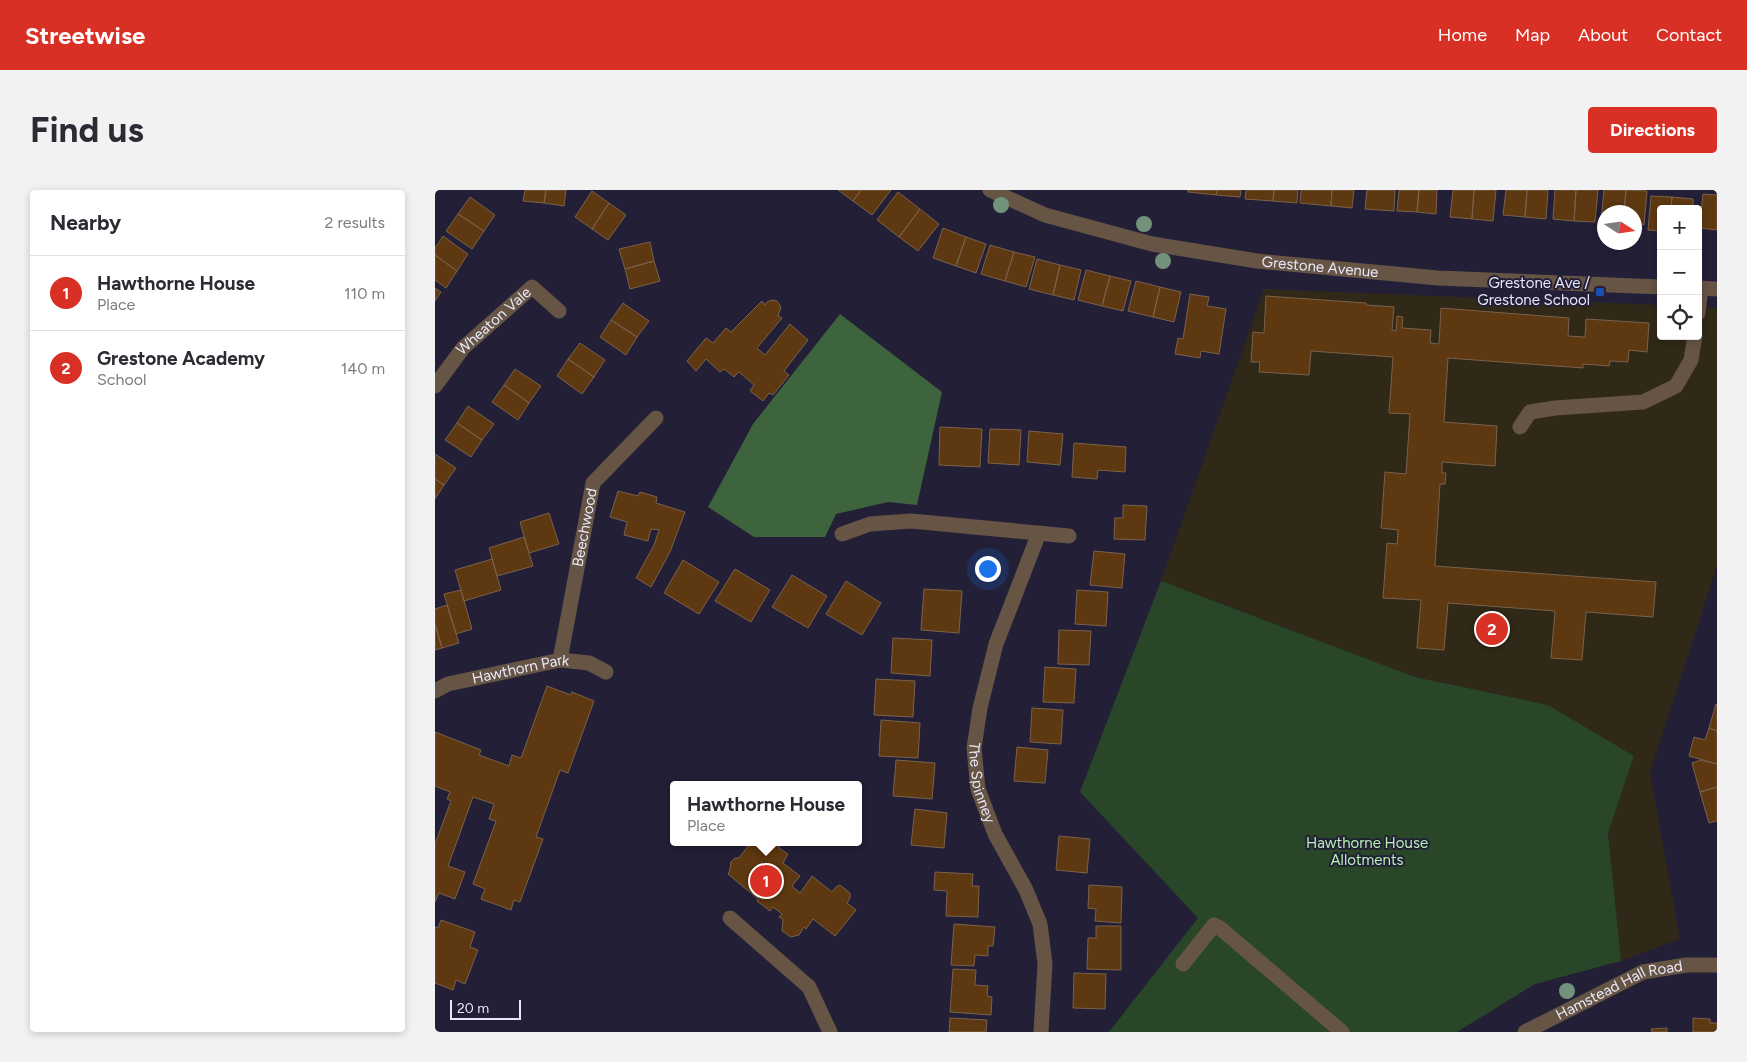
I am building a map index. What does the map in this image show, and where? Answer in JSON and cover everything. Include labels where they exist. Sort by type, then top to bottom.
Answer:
[{"type":"street","name":"Grestone Avenue","points":[[989,190],[1045,215],[1152,244],[1257,261],[1437,278],[1657,287]]},
{"type":"street","name":"Wheaton Vale","points":[[435,386],[463,348],[532,287],[559,312]]},
{"type":"street","points":[[1702,288],[1717,289]]},
{"type":"street","points":[[1520,427],[1530,412],[1555,408],[1643,402],[1676,386],[1691,360],[1694,340]]},
{"type":"street","name":"Beechwood","points":[[560,660],[593,482],[656,418]]},
{"type":"street","points":[[842,534],[870,524],[911,521],[1069,536]]},
{"type":"street","name":"The Spinney","points":[[1039,533],[996,644],[980,708],[974,748],[978,789],[995,834],[1026,890],[1041,924],[1045,964],[1041,1032]]},
{"type":"street","name":"Hawthorn Park","points":[[435,691],[448,684],[560,660],[589,663],[606,672]]},
{"type":"street","points":[[730,918],[809,987],[830,1032]]},
{"type":"street","points":[[1183,964],[1214,925],[1220,928],[1342,1032]]},
{"type":"street","name":"Hamstead Hall Road","points":[[1525,1032],[1643,972],[1686,965],[1717,966]]},
{"type":"shaded area","points":[[1264,289],[1657,305],[1657,340],[1702,340],[1702,307],[1717,308],[1717,566],[1650,773],[1680,939],[1621,961],[1608,833],[1634,756],[1548,705],[1415,677],[1161,581]]},
{"type":"green space","points":[[840,314],[942,392],[917,505],[888,502],[836,514],[825,537],[754,537],[708,507],[753,424]]},
{"type":"green space","name":"Hawthorne House Allotments","points":[[1161,581],[1415,677],[1548,705],[1634,756],[1608,833],[1621,961],[1535,984],[1457,1032],[1109,1032],[1198,918],[1080,792]]},
{"type":"building","points":[[525,190],[546,190],[544,203],[523,201]]},
{"type":"building","points":[[546,190],[566,190],[564,206],[544,203]]},
{"type":"building","points":[[838,190],[861,190],[853,201]]},
{"type":"building","points":[[861,190],[891,190],[872,215],[853,201]]},
{"type":"building","points":[[1188,190],[1217,190],[1216,195],[1188,192]]},
{"type":"building","points":[[1217,190],[1241,190],[1240,197],[1216,195]]},
{"type":"building","points":[[1246,190],[1274,190],[1273,201],[1245,199]]},
{"type":"building","points":[[1274,190],[1298,190],[1297,203],[1273,201]]},
{"type":"building","points":[[1301,190],[1332,190],[1331,206],[1300,203]]},
{"type":"building","points":[[1332,190],[1354,190],[1352,208],[1331,206]]},
{"type":"building","points":[[1367,190],[1395,190],[1394,211],[1365,209]]},
{"type":"building","points":[[1399,190],[1419,190],[1417,212],[1397,211]]},
{"type":"building","points":[[1419,190],[1437,190],[1436,214],[1417,212]]},
{"type":"building","points":[[1453,190],[1474,190],[1472,219],[1450,217]]},
{"type":"building","points":[[1474,190],[1496,190],[1493,221],[1472,219]]},
{"type":"building","points":[[1506,190],[1527,190],[1525,217],[1503,215]]},
{"type":"building","points":[[1527,190],[1548,190],[1546,219],[1525,217]]},
{"type":"building","points":[[1555,190],[1576,190],[1574,221],[1553,219]]},
{"type":"building","points":[[1576,190],[1598,190],[1595,222],[1574,221]]},
{"type":"building","points":[[1604,190],[1626,190],[1625,205],[1603,205]]},
{"type":"building","points":[[1626,190],[1647,191],[1644,225],[1642,225],[1642,205],[1625,205]]},
{"type":"building","points":[[592,191],[609,203],[592,229],[575,217]]},
{"type":"building","points":[[898,192],[920,209],[899,237],[877,220]]},
{"type":"building","points":[[1703,194],[1717,195],[1717,230],[1702,228]]},
{"type":"building","points":[[1651,196],[1672,197],[1671,205],[1657,205],[1657,231],[1648,230]]},
{"type":"building","points":[[470,197],[495,215],[484,231],[458,214]]},
{"type":"building","points":[[1672,197],[1693,199],[1693,205],[1671,205]]},
{"type":"building","points":[[609,203],[626,215],[608,240],[592,229]]},
{"type":"building","points":[[920,209],[939,224],[918,251],[899,237]]},
{"type":"building","points":[[458,214],[484,231],[472,249],[446,231]]},
{"type":"building","points":[[943,228],[966,237],[956,266],[933,258]]},
{"type":"building","points":[[443,236],[468,254],[457,271],[435,255],[435,248]]},
{"type":"building","points":[[966,237],[986,244],[976,273],[956,266]]},
{"type":"building","points":[[650,242],[654,261],[625,269],[619,249]]},
{"type":"building","points":[[990,245],[1014,252],[1005,281],[981,274]]},
{"type":"building","points":[[1014,252],[1035,257],[1026,287],[1005,281]]},
{"type":"building","points":[[435,255],[457,271],[446,288],[435,280]]},
{"type":"building","points":[[1037,259],[1060,265],[1053,295],[1029,289]]},
{"type":"building","points":[[654,261],[660,281],[630,289],[625,269]]},
{"type":"building","points":[[1060,265],[1081,270],[1074,300],[1053,295]]},
{"type":"building","points":[[1086,270],[1110,276],[1102,306],[1078,300]]},
{"type":"building","points":[[1110,276],[1131,281],[1123,311],[1102,306]]},
{"type":"building","points":[[1136,281],[1160,287],[1153,317],[1128,311]]},
{"type":"building","points":[[1160,287],[1181,292],[1174,322],[1153,317]]},
{"type":"building","points":[[435,288],[441,292],[435,301]]},
{"type":"building","points":[[1190,294],[1209,297],[1207,306],[1226,309],[1219,354],[1201,351],[1200,358],[1175,354],[1178,338],[1183,339]]},
{"type":"building","points":[[1266,296],[1366,303],[1366,305],[1394,307],[1392,330],[1396,331],[1397,316],[1403,317],[1402,328],[1431,330],[1430,343],[1439,344],[1441,308],[1569,318],[1568,336],[1585,337],[1586,319],[1649,323],[1647,352],[1629,350],[1628,362],[1610,361],[1609,366],[1583,364],[1583,368],[1448,358],[1444,422],[1497,426],[1495,466],[1442,462],[1442,473],[1446,473],[1445,484],[1440,484],[1435,566],[1656,582],[1653,617],[1586,612],[1582,660],[1551,658],[1555,611],[1448,603],[1444,650],[1417,648],[1421,600],[1383,598],[1387,543],[1397,544],[1398,530],[1381,528],[1385,472],[1406,474],[1410,414],[1389,413],[1393,357],[1311,351],[1309,375],[1259,372],[1260,362],[1251,362],[1253,332],[1264,333]]},
{"type":"building","points":[[772,300],[777,301],[781,307],[778,316],[782,318],[757,348],[765,355],[790,324],[808,340],[784,371],[789,375],[773,395],[769,393],[763,401],[750,391],[754,385],[739,372],[734,377],[724,369],[720,372],[706,359],[696,371],[687,361],[706,338],[713,343],[726,328],[731,332],[762,301],[765,305]]},
{"type":"building","points":[[623,303],[649,321],[637,337],[611,320]]},
{"type":"building","points":[[611,320],[637,337],[626,355],[600,337]]},
{"type":"building","points":[[580,343],[605,360],[594,377],[568,359]]},
{"type":"building","points":[[568,359],[594,377],[582,394],[557,376]]},
{"type":"building","points":[[515,369],[541,386],[529,403],[504,385]]},
{"type":"building","points":[[504,385],[529,403],[518,420],[492,402]]},
{"type":"building","points":[[468,406],[494,424],[482,440],[457,423]]},
{"type":"building","points":[[457,423],[482,440],[471,457],[445,440]]},
{"type":"building","points":[[940,427],[982,429],[980,467],[939,465]]},
{"type":"building","points":[[990,429],[1021,430],[1019,465],[988,463]]},
{"type":"building","points":[[1029,431],[1063,434],[1060,465],[1027,462]]},
{"type":"building","points":[[1074,443],[1126,447],[1125,472],[1098,470],[1097,479],[1072,477]]},
{"type":"building","points":[[435,454],[456,468],[444,485],[435,479]]},
{"type":"building","points":[[435,479],[444,485],[435,499]]},
{"type":"building","points":[[618,491],[638,496],[640,492],[657,497],[656,503],[685,512],[670,552],[651,587],[636,578],[654,545],[659,530],[651,529],[648,541],[624,535],[627,522],[610,517]]},
{"type":"building","points":[[1123,505],[1147,506],[1145,540],[1114,539],[1115,518],[1123,518]]},
{"type":"building","points":[[549,513],[559,544],[529,553],[520,522]]},
{"type":"building","points":[[524,537],[533,566],[497,576],[489,548]]},
{"type":"building","points":[[1094,551],[1125,554],[1122,588],[1090,585]]},
{"type":"building","points":[[492,559],[501,590],[464,601],[455,570]]},
{"type":"building","points":[[683,560],[719,582],[699,614],[664,593]]},
{"type":"building","points":[[735,569],[770,590],[751,622],[715,601]]},
{"type":"building","points":[[792,575],[827,596],[808,628],[772,607]]},
{"type":"building","points":[[846,581],[881,603],[862,635],[826,614]]},
{"type":"building","points":[[924,589],[962,591],[959,633],[921,630]]},
{"type":"building","points":[[461,590],[472,629],[456,634],[444,594]]},
{"type":"building","points":[[1077,590],[1108,592],[1106,626],[1075,624]]},
{"type":"building","points":[[447,605],[459,643],[442,648],[435,624],[435,609]]},
{"type":"building","points":[[435,624],[442,648],[435,650]]},
{"type":"building","points":[[1059,630],[1091,631],[1089,665],[1058,664]]},
{"type":"building","points":[[893,638],[932,640],[930,676],[891,673]]},
{"type":"building","points":[[1045,667],[1076,669],[1074,703],[1043,702]]},
{"type":"building","points":[[876,679],[915,681],[913,717],[874,715]]},
{"type":"building","points":[[547,686],[571,695],[572,692],[594,701],[568,773],[560,770],[536,837],[543,839],[520,902],[514,900],[511,910],[481,899],[485,889],[473,884],[496,821],[489,819],[494,804],[473,797],[448,866],[465,872],[455,899],[439,893],[435,902],[435,844],[451,801],[447,799],[450,792],[435,786],[435,732],[481,750],[479,755],[509,766],[512,755],[521,758]]},
{"type":"building","points":[[1717,705],[1717,731],[1709,728]]},
{"type":"building","points":[[1032,708],[1063,710],[1061,744],[1030,742]]},
{"type":"building","points":[[881,720],[920,723],[918,758],[879,756]]},
{"type":"building","points":[[1709,728],[1717,731],[1717,764],[1689,756],[1694,737],[1705,740]]},
{"type":"building","points":[[1017,747],[1048,750],[1045,783],[1014,781]]},
{"type":"building","points":[[896,760],[935,763],[932,799],[893,796]]},
{"type":"building","points":[[1701,760],[1717,764],[1717,787],[1700,792],[1692,763]]},
{"type":"building","points":[[1717,787],[1717,821],[1709,823],[1700,792]]},
{"type":"building","points":[[915,809],[947,813],[944,848],[911,845]]},
{"type":"building","points":[[1059,836],[1090,839],[1087,873],[1056,870]]},
{"type":"building","points":[[748,846],[779,846],[779,848],[788,854],[783,863],[800,876],[792,886],[800,893],[812,876],[832,892],[840,885],[850,893],[847,903],[856,910],[835,936],[813,919],[806,929],[804,927],[799,935],[791,937],[782,931],[783,919],[779,917],[782,914],[773,907],[770,911],[728,874],[731,862],[735,858],[739,858]]},
{"type":"building","points":[[935,872],[973,874],[972,886],[979,886],[978,917],[946,916],[947,891],[934,890]]},
{"type":"building","points":[[1089,885],[1122,887],[1121,923],[1095,921],[1096,909],[1088,908]]},
{"type":"building","points":[[441,920],[475,932],[470,947],[478,950],[465,984],[456,980],[453,990],[435,983],[435,927],[438,928]]},
{"type":"building","points":[[954,924],[995,927],[993,946],[988,946],[988,956],[975,955],[974,966],[951,965]]},
{"type":"building","points":[[1096,926],[1121,926],[1121,970],[1087,969],[1088,938],[1096,938]]},
{"type":"building","points":[[953,969],[976,970],[975,985],[988,986],[987,996],[992,997],[991,1015],[950,1012]]},
{"type":"building","points":[[1074,973],[1106,974],[1105,1009],[1073,1008]]},
{"type":"building","points":[[950,1018],[987,1020],[986,1032],[949,1032]]},
{"type":"building","points":[[1693,1018],[1710,1019],[1710,1023],[1717,1023],[1717,1032],[1693,1032]]},
{"type":"building","points":[[1667,1028],[1667,1032],[1652,1032],[1651,1029]]},
{"type":"place","name":"Grestone Ave / Grestone School","points":[[1600,292]]},
{"type":"place","name":"Grestone Academy","points":[[1492,629]]},
{"type":"place","name":"Hawthorne House","points":[[766,881]]}]
